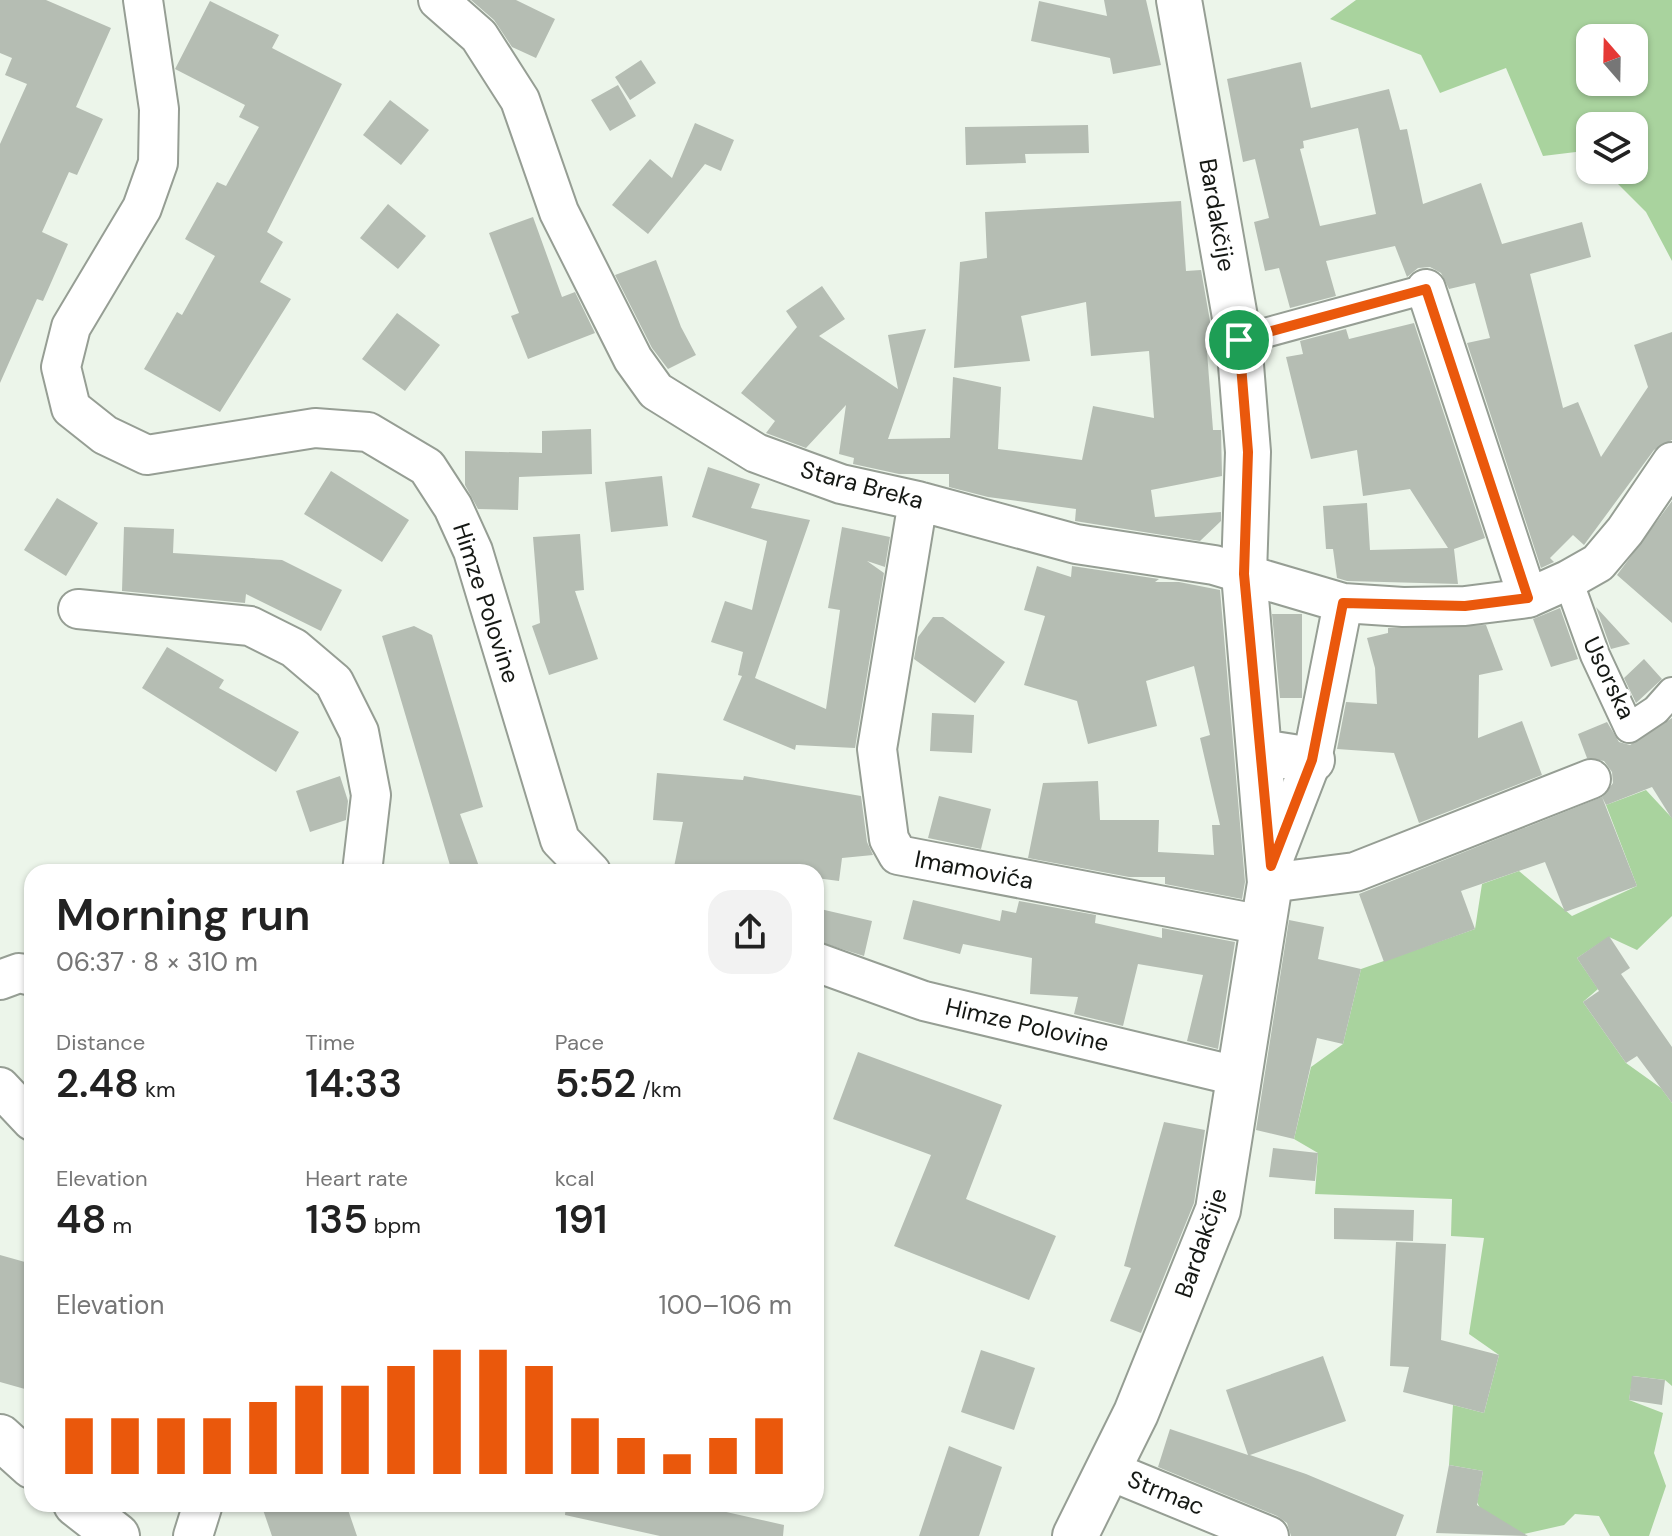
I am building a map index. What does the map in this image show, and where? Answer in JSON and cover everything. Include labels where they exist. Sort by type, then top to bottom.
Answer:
[{"type":"street","name":"Himze Polovine","points":[[143,0],[159,109],[158,163],[142,208],[71,327],[61,367],[71,408],[105,435],[147,455],[315,428],[368,432],[427,467],[453,507],[473,551],[560,840],[583,864]]},
{"type":"street","name":"Stara Breka","points":[[438,0],[479,36],[520,100],[559,212],[633,359],[656,391],[756,453],[841,484],[918,501],[1076,544],[1214,565],[1244,574]]},
{"type":"street","name":"Bardakčije","points":[[1179,0],[1239,340],[1248,452],[1244,574],[1261,752],[1268,892]]},
{"type":"street","points":[[1239,340],[1426,289],[1528,598]]},
{"type":"street","points":[[1244,574],[1343,603],[1465,606],[1528,598],[1598,563],[1625,531],[1672,462]]},
{"type":"street","name":"Imamovića","points":[[918,501],[877,749],[889,839],[898,855],[1268,892]]},
{"type":"street","name":"Usorska","points":[[1568,580],[1595,655],[1629,728],[1656,710],[1672,692]]},
{"type":"street","name":"Bardakčije","points":[[1075,1536],[1136,1413],[1218,1210],[1268,892],[1312,760],[1343,603]]},
{"type":"street","points":[[78,609],[250,626],[294,648],[334,682],[359,732],[371,795],[363,864]]},
{"type":"street","points":[[1261,752],[1312,760]]},
{"type":"street","points":[[1268,892],[1355,872],[1591,779]]},
{"type":"street","name":"Himze Polovine","points":[[824,965],[924,1001],[1241,1077]]},
{"type":"street","points":[[0,980],[24,974]]},
{"type":"street","points":[[0,1087],[24,1112]]},
{"type":"street","points":[[0,1437],[24,1459]]},
{"type":"street","name":"Strmac","points":[[1108,1470],[1269,1536]]},
{"type":"street","points":[[86,1512],[117,1536]]},
{"type":"street","points":[[193,1536],[200,1512]]},
{"type":"green space","points":[[1356,0],[1672,0],[1672,261],[1646,212],[1618,184],[1648,184],[1648,112],[1576,112],[1576,152],[1543,156],[1506,68],[1440,93],[1421,55],[1330,19]]},
{"type":"green space","points":[[1646,790],[1672,818],[1672,916],[1637,950],[1609,937],[1577,958],[1598,989],[1583,1002],[1626,1063],[1661,1088],[1672,1103],[1672,1386],[1665,1380],[1633,1376],[1629,1400],[1663,1413],[1654,1453],[1666,1486],[1649,1536],[1610,1536],[1599,1516],[1575,1514],[1564,1525],[1524,1534],[1482,1512],[1477,1502],[1483,1471],[1449,1465],[1453,1405],[1484,1413],[1499,1355],[1469,1334],[1484,1238],[1451,1236],[1452,1199],[1315,1194],[1318,1153],[1294,1139],[1311,1067],[1343,1044],[1361,969],[1475,929],[1482,884],[1519,871],[1572,916],[1637,886],[1606,805]]},
{"type":"building","points":[[0,0],[46,0],[111,28],[76,107],[103,119],[77,175],[69,172],[42,232],[68,244],[43,301],[37,299],[0,383],[0,144],[27,84],[5,75],[12,58],[0,53]]},
{"type":"building","points":[[471,0],[516,0],[555,19],[536,58],[512,47],[494,20]]},
{"type":"building","points":[[1104,0],[1146,0],[1161,65],[1113,74],[1110,58],[1031,41],[1039,1],[1107,16]]},
{"type":"building","points":[[210,1],[279,35],[272,48],[342,84],[267,232],[283,242],[260,282],[291,299],[220,412],[144,369],[177,312],[182,315],[215,256],[185,239],[217,182],[226,186],[259,127],[239,117],[245,105],[175,69]]},
{"type":"building","points":[[641,60],[656,83],[630,100],[615,77]]},
{"type":"building","points":[[1301,62],[1311,108],[1389,89],[1400,130],[1407,129],[1423,204],[1481,183],[1502,244],[1582,222],[1591,257],[1530,274],[1563,408],[1578,402],[1601,457],[1648,387],[1634,345],[1672,332],[1672,440],[1654,450],[1584,545],[1573,535],[1550,558],[1554,562],[1541,568],[1467,343],[1490,338],[1475,283],[1449,289],[1441,273],[1430,267],[1418,268],[1407,277],[1395,246],[1326,261],[1336,296],[1290,308],[1279,268],[1265,271],[1254,222],[1269,218],[1255,159],[1243,162],[1227,79]],"holes":[[[1358,128],[1376,214],[1320,226],[1300,149],[1304,148],[1303,141]]]},
{"type":"building","points":[[618,85],[636,116],[610,131],[591,100]]},
{"type":"building","points":[[390,100],[429,130],[401,165],[363,135]]},
{"type":"building","points":[[695,123],[734,140],[721,171],[705,164],[648,234],[612,205],[650,159],[672,178]]},
{"type":"building","points":[[1088,125],[1089,153],[1025,154],[1026,163],[966,165],[965,127]]},
{"type":"building","points":[[1181,201],[1186,271],[1201,270],[1213,338],[1206,339],[1213,430],[1221,430],[1222,476],[1151,490],[1155,517],[1221,512],[1221,521],[1200,541],[1075,521],[1076,509],[988,497],[949,487],[949,474],[899,474],[853,464],[854,458],[839,454],[846,405],[806,448],[766,433],[775,421],[741,393],[797,327],[786,311],[822,286],[845,319],[819,336],[898,389],[888,335],[926,329],[888,439],[950,438],[953,377],[1001,387],[998,449],[1082,460],[1093,406],[1154,418],[1149,351],[1091,356],[1086,302],[1021,316],[1030,361],[954,368],[960,262],[987,258],[985,212]]},
{"type":"building","points":[[388,204],[426,236],[398,269],[360,238]]},
{"type":"building","points":[[533,217],[562,297],[575,292],[595,333],[528,359],[511,316],[519,313],[489,233]]},
{"type":"building","points":[[656,260],[681,327],[696,355],[668,369],[652,348],[615,275]]},
{"type":"building","points":[[397,313],[440,345],[405,391],[362,359]]},
{"type":"building","points":[[1414,323],[1485,538],[1454,549],[1458,584],[1347,581],[1337,578],[1333,549],[1326,549],[1323,506],[1367,503],[1370,550],[1448,548],[1410,489],[1363,496],[1357,450],[1311,459],[1286,357],[1303,354],[1300,341],[1346,329],[1349,339]]},
{"type":"building","points":[[591,429],[592,474],[519,477],[518,510],[478,509],[465,485],[465,451],[542,453],[542,431]]},
{"type":"building","points":[[708,467],[760,484],[751,508],[810,520],[755,678],[826,709],[840,610],[828,608],[842,527],[890,537],[885,567],[867,561],[884,573],[855,748],[796,745],[795,750],[723,720],[742,676],[738,675],[743,652],[711,642],[725,601],[752,610],[767,541],[692,517]]},
{"type":"building","points":[[331,471],[409,520],[382,562],[304,514]]},
{"type":"building","points":[[662,476],[668,526],[611,532],[605,482]]},
{"type":"building","points":[[57,498],[98,523],[66,576],[24,550]]},
{"type":"building","points":[[1672,501],[1672,623],[1617,575]]},
{"type":"building","points":[[124,527],[174,529],[173,553],[282,560],[342,590],[321,631],[246,594],[245,603],[122,591]]},
{"type":"building","points":[[580,534],[584,590],[575,591],[598,659],[549,675],[532,626],[540,623],[533,537]]},
{"type":"building","points":[[1037,566],[1071,577],[1072,566],[1159,579],[1155,582],[1179,582],[1220,590],[1245,882],[1242,899],[1165,884],[1165,877],[1129,877],[1028,858],[1043,783],[1098,781],[1100,820],[1159,820],[1158,852],[1214,855],[1212,825],[1220,825],[1200,738],[1210,735],[1194,666],[1146,681],[1157,726],[1088,744],[1077,701],[1024,685],[1045,616],[1024,610]]},
{"type":"building","points":[[1596,607],[1630,644],[1611,649]]},
{"type":"building","points":[[1560,608],[1578,659],[1551,667],[1533,619]]},
{"type":"building","points":[[1272,614],[1302,614],[1302,698],[1280,698]]},
{"type":"building","points":[[933,617],[943,617],[1005,662],[975,703],[914,659],[918,637]]},
{"type":"building","points":[[1486,625],[1503,670],[1479,675],[1478,738],[1522,721],[1542,775],[1419,823],[1394,753],[1337,749],[1346,702],[1377,704],[1375,668],[1367,638],[1388,633],[1388,628]]},
{"type":"building","points":[[414,626],[432,635],[483,807],[460,814],[478,864],[450,864],[382,636]]},
{"type":"building","points":[[167,647],[224,680],[219,688],[299,732],[276,772],[142,688]]},
{"type":"building","points":[[1644,659],[1662,679],[1636,703],[1624,678]]},
{"type":"building","points":[[932,713],[974,715],[972,753],[930,751]]},
{"type":"building","points":[[1672,718],[1672,819],[1652,787],[1606,805],[1602,797],[1613,783],[1612,772],[1604,761],[1587,758],[1578,734],[1607,722],[1619,742],[1630,745]]},
{"type":"building","points":[[657,773],[743,780],[744,776],[861,796],[867,842],[873,855],[842,858],[839,881],[824,879],[824,864],[675,864],[683,822],[653,820]]},
{"type":"building","points":[[340,776],[348,801],[346,820],[310,832],[296,791]]},
{"type":"building","points":[[939,796],[991,809],[981,849],[928,838]]},
{"type":"building","points":[[1602,797],[1637,886],[1565,912],[1545,862],[1461,891],[1475,929],[1384,962],[1359,894]]},
{"type":"building","points":[[913,900],[1000,921],[1002,910],[1016,913],[1019,901],[1096,915],[1095,923],[1162,938],[1162,928],[1235,942],[1218,1049],[1187,1041],[1203,975],[1138,964],[1123,1026],[1074,1014],[1078,997],[1030,994],[1032,958],[963,944],[960,954],[903,939]]},
{"type":"building","points":[[824,910],[872,921],[864,956],[824,944]]},
{"type":"building","points":[[1289,920],[1324,927],[1318,959],[1361,969],[1343,1044],[1317,1038],[1294,1139],[1256,1130]]},
{"type":"building","points":[[1609,936],[1630,968],[1621,974],[1672,1047],[1672,1103],[1637,1056],[1626,1063],[1583,1002],[1599,991],[1577,958]]},
{"type":"building","points":[[858,1052],[1002,1105],[966,1199],[1056,1236],[1029,1300],[894,1246],[931,1155],[833,1119]]},
{"type":"building","points":[[1164,1122],[1205,1130],[1194,1203],[1141,1333],[1110,1321],[1131,1268],[1124,1266]]},
{"type":"building","points":[[1273,1148],[1318,1153],[1315,1181],[1269,1177]]},
{"type":"building","points":[[1334,1208],[1414,1210],[1413,1241],[1334,1239]]},
{"type":"building","points":[[1396,1242],[1446,1244],[1441,1340],[1499,1355],[1484,1413],[1403,1392],[1409,1367],[1390,1366]]},
{"type":"building","points":[[0,1255],[24,1262],[24,1389],[0,1382]]},
{"type":"building","points":[[981,1350],[1035,1368],[1014,1430],[961,1412]]},
{"type":"building","points":[[1323,1356],[1346,1421],[1250,1455],[1306,1474],[1404,1515],[1396,1536],[1291,1536],[1287,1523],[1277,1516],[1158,1467],[1170,1429],[1248,1455],[1226,1390]]},
{"type":"building","points":[[1632,1376],[1665,1380],[1662,1405],[1629,1400]]},
{"type":"building","points":[[949,1446],[1002,1467],[979,1536],[919,1536]]},
{"type":"building","points":[[1449,1465],[1483,1471],[1477,1505],[1528,1536],[1436,1533]]},
{"type":"building","points":[[264,1512],[349,1512],[357,1536],[272,1536]]},
{"type":"building","points":[[565,1512],[726,1512],[784,1525],[783,1536],[660,1536],[565,1515]]},
{"type":"route","points":[[1426,289],[1528,598],[1465,606],[1403,607],[1343,603],[1312,760],[1271,866],[1244,574],[1248,452],[1239,340],[1426,289]]}]
